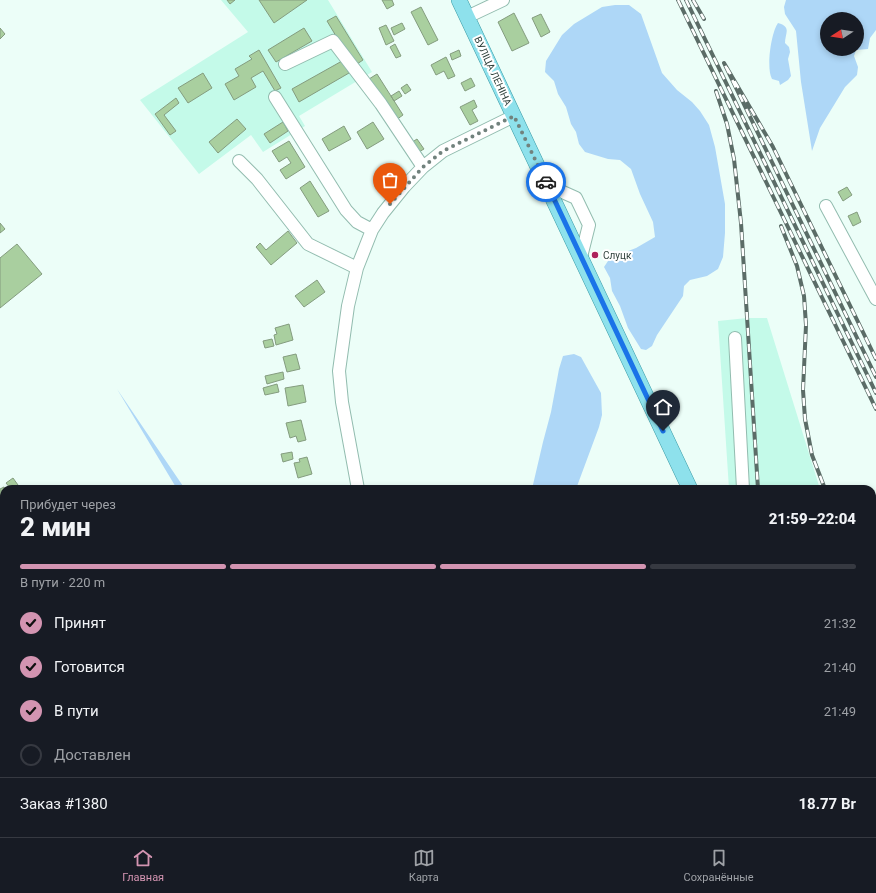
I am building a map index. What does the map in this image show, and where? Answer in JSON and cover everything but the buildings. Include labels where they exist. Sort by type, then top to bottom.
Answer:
[{"type":"main road","name":"ВУЛІЦА ЛЕНІНА","points":[[459,0],[688,485]]},
{"type":"street","points":[[467,17],[503,0]]},
{"type":"street","points":[[285,64],[333,41],[381,104],[423,167]]},
{"type":"street","points":[[275,97],[346,210],[357,222],[372,230]]},
{"type":"street","points":[[357,485],[342,402],[339,371],[348,306],[357,268],[372,230],[382,213],[423,167],[443,151],[514,116]]},
{"type":"street","points":[[239,161],[257,179],[308,244],[357,268]]},
{"type":"street","points":[[547,185],[576,198],[590,225],[581,258]]},
{"type":"street","points":[[826,206],[876,299]]},
{"type":"street","points":[[735,338],[743,485]]},
{"type":"shaded area","points":[[221,0],[328,0],[372,72],[299,116],[305,126],[263,152],[251,135],[199,174],[140,100],[248,32]]},
{"type":"shaded area","points":[[747,318],[767,318],[819,485],[729,485],[718,321]]},
{"type":"water","points":[[786,0],[876,0],[876,30],[870,38],[868,49],[864,49],[864,12],[820,12],[820,56],[854,56],[858,67],[857,75],[845,87],[820,128],[812,151],[801,82],[796,31],[785,14],[784,7]]},
{"type":"water","points":[[629,5],[641,14],[662,73],[677,90],[692,102],[709,125],[715,147],[725,204],[723,257],[718,269],[707,276],[690,280],[684,286],[683,296],[657,335],[652,346],[646,350],[641,349],[628,328],[620,306],[612,291],[610,278],[604,267],[610,258],[636,248],[655,237],[653,222],[640,194],[631,169],[620,160],[608,159],[585,152],[579,144],[576,132],[571,124],[566,107],[558,94],[554,81],[545,72],[546,61],[562,35],[574,24],[602,7]]},
{"type":"water","points":[[778,23],[785,26],[787,31],[785,43],[789,47],[790,52],[788,59],[791,76],[780,85],[779,81],[772,79],[769,67],[771,42]]},
{"type":"water","points":[[574,354],[581,357],[601,393],[602,415],[577,485],[533,485],[551,412],[563,356]]},
{"type":"water","points":[[117,389],[182,485],[175,485]]},
{"type":"railway","points":[[678,0],[876,409]]},
{"type":"railway","points":[[686,0],[876,393]]},
{"type":"railway","points":[[693,0],[704,19]]},
{"type":"railway","points":[[876,359],[773,147],[724,63],[876,377]]},
{"type":"railway","points":[[716,91],[727,124],[734,159],[741,223],[758,485]]},
{"type":"railway","points":[[781,226],[797,266],[804,296],[806,325],[803,390],[805,419],[812,455],[823,485]]},
{"type":"way so far","points":[[390,204],[423,167],[443,151],[514,116],[546,182]]},
{"type":"place","name":"Слуцк","points":[[595,255]]},
{"type":"route","points":[[546,182],[663,431]]}]
